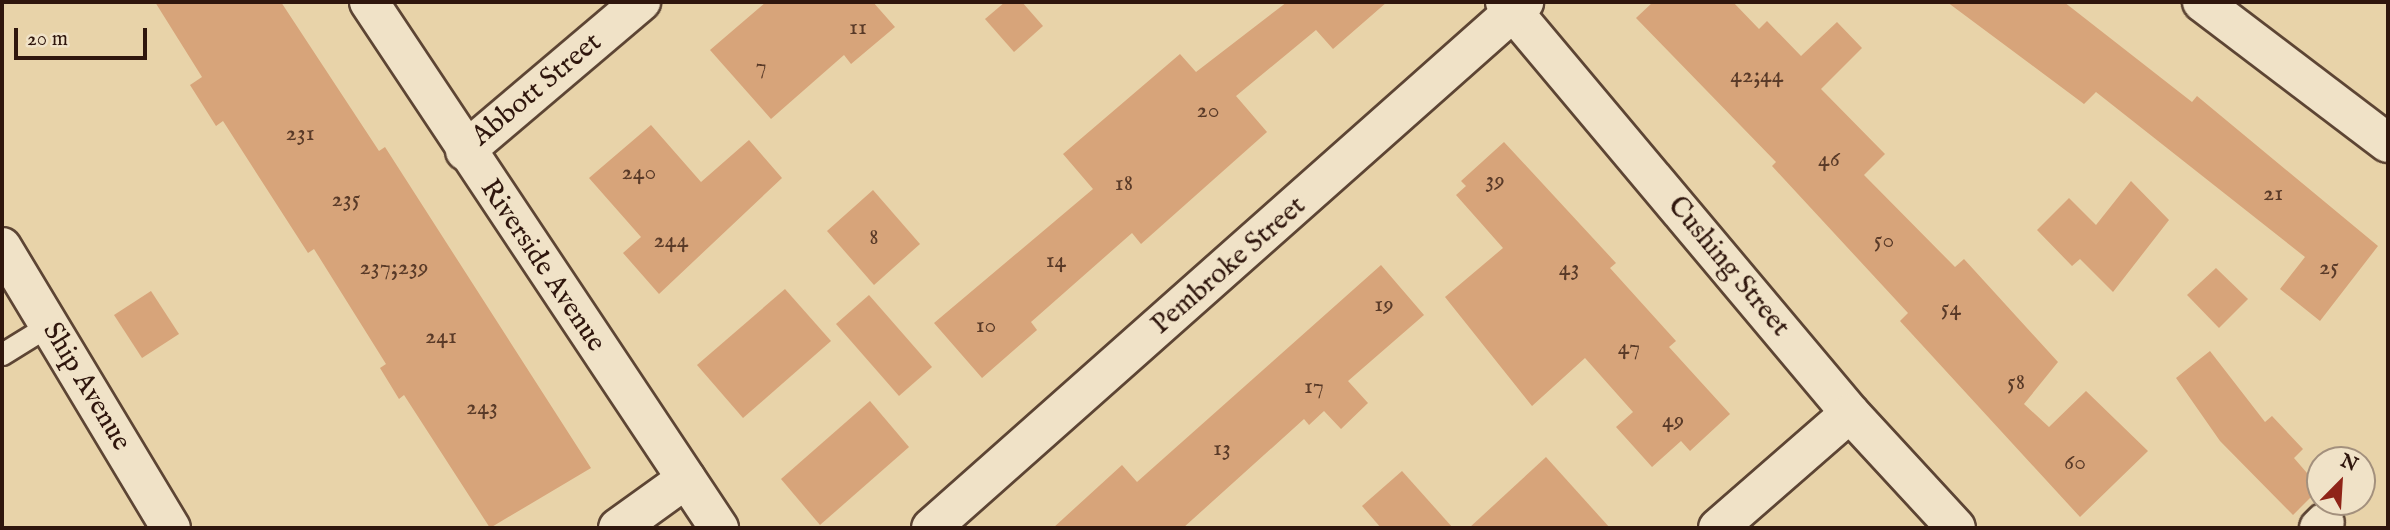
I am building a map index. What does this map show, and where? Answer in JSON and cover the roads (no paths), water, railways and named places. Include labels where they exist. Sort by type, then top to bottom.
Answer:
[{"type":"street","name":"Riverside Avenue","points":[[369,2],[465,151],[719,528]]},
{"type":"street","name":"Abbott Street","points":[[465,151],[641,2]]},
{"type":"street","points":[[2202,2],[2388,143]]},
{"type":"street","name":"Cushing Street","points":[[1514,6],[1850,413],[1956,528]]},
{"type":"street","name":"Pembroke Street","points":[[931,528],[1514,6]]},
{"type":"street","name":"Ship Avenue","points":[[2,247],[171,528]]},
{"type":"street","points":[[1718,528],[1850,413]]},
{"type":"street","points":[[618,528],[686,479]]},
{"type":"lane","points":[[2,354],[49,325]]}]
